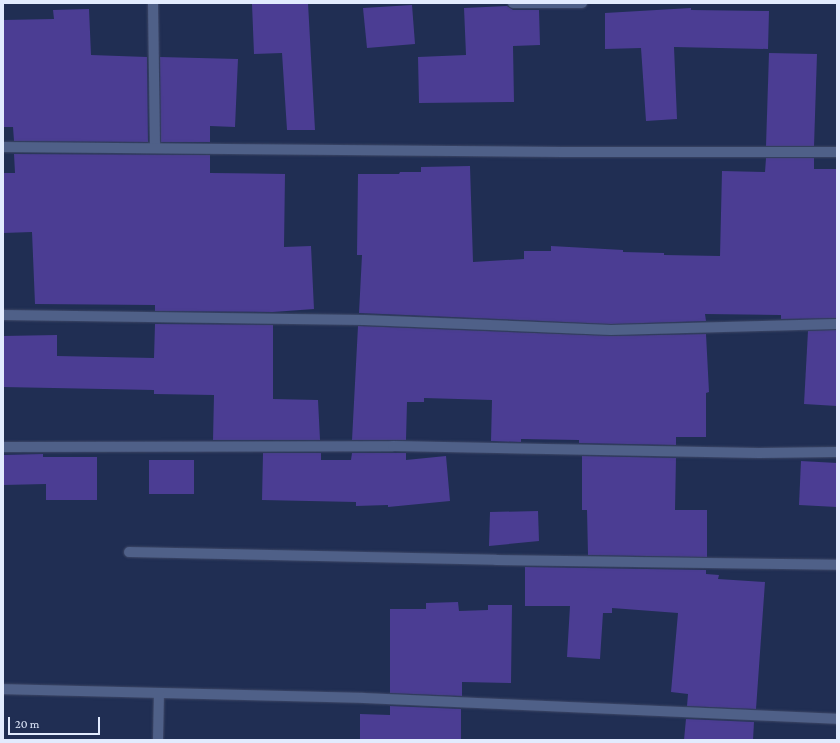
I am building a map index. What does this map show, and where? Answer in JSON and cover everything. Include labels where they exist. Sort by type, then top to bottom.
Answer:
[{"type":"street","points":[[153,3],[155,148]]},
{"type":"street","points":[[513,3],[582,3]]},
{"type":"street","points":[[3,147],[555,152],[837,152]]},
{"type":"street","points":[[3,315],[364,320],[611,330],[837,324]]},
{"type":"street","points":[[3,447],[393,446],[758,453],[837,452]]},
{"type":"street","points":[[129,552],[488,560],[837,565]]},
{"type":"street","points":[[3,689],[379,699],[837,719]]},
{"type":"street","points":[[158,740],[159,693]]},
{"type":"building","points":[[308,3],[315,130],[287,130],[282,53],[254,54],[252,4]]},
{"type":"building","points":[[412,5],[415,44],[367,48],[363,8]]},
{"type":"building","points":[[507,6],[513,10],[539,10],[540,45],[513,46],[514,102],[419,103],[418,57],[466,55],[464,8]]},
{"type":"building","points":[[691,8],[691,10],[769,11],[768,49],[674,47],[677,119],[646,121],[641,48],[605,49],[605,13]]},
{"type":"building","points":[[89,9],[91,55],[147,57],[148,142],[14,141],[13,127],[3,127],[3,20],[54,19],[53,10]]},
{"type":"building","points":[[769,53],[817,54],[814,146],[766,146]]},
{"type":"building","points":[[160,57],[238,59],[235,127],[210,126],[210,142],[161,142]]},
{"type":"building","points":[[14,154],[210,155],[210,173],[285,174],[284,247],[311,246],[314,309],[273,312],[155,311],[155,305],[35,304],[32,232],[3,233],[3,173],[15,173]]},
{"type":"building","points":[[766,158],[814,158],[814,169],[837,169],[837,318],[781,319],[781,315],[705,314],[706,321],[611,324],[359,313],[362,255],[357,255],[358,174],[399,174],[400,172],[421,172],[421,167],[470,166],[473,262],[524,259],[524,251],[551,251],[551,246],[623,250],[623,252],[664,253],[664,255],[720,256],[722,171],[765,172]]},
{"type":"building","points":[[155,324],[273,325],[273,399],[318,400],[320,440],[213,440],[214,395],[154,394],[154,390],[3,387],[3,336],[57,335],[57,356],[154,358]]},
{"type":"building","points":[[358,326],[611,336],[706,334],[709,392],[706,393],[706,437],[676,437],[676,445],[579,443],[579,440],[521,439],[521,442],[491,441],[492,400],[424,398],[424,402],[407,402],[406,440],[352,440]]},
{"type":"building","points":[[837,330],[837,406],[804,404],[808,331]]},
{"type":"building","points":[[263,453],[321,453],[321,460],[351,460],[352,453],[406,453],[406,460],[446,456],[450,501],[388,507],[388,505],[356,506],[356,502],[262,500]]},
{"type":"building","points":[[43,454],[43,457],[97,457],[97,500],[46,500],[46,484],[3,485],[3,455]]},
{"type":"building","points":[[582,456],[676,458],[675,510],[707,510],[707,557],[588,555],[587,510],[582,510]]},
{"type":"building","points":[[149,460],[194,460],[194,494],[149,494]]},
{"type":"building","points":[[801,461],[837,463],[837,507],[799,505]]},
{"type":"building","points":[[538,511],[539,541],[489,546],[490,512]]},
{"type":"building","points":[[525,567],[706,570],[706,574],[719,575],[718,579],[765,582],[756,709],[687,706],[688,694],[671,692],[678,613],[612,608],[612,613],[603,613],[600,659],[567,657],[570,606],[525,606]]},
{"type":"building","points":[[458,602],[459,611],[488,610],[488,605],[512,605],[511,683],[462,682],[462,696],[390,693],[390,609],[426,609],[426,603]]},
{"type":"building","points":[[390,706],[461,709],[461,740],[360,740],[360,714],[390,715]]},
{"type":"building","points":[[686,719],[754,722],[753,740],[684,740]]}]
